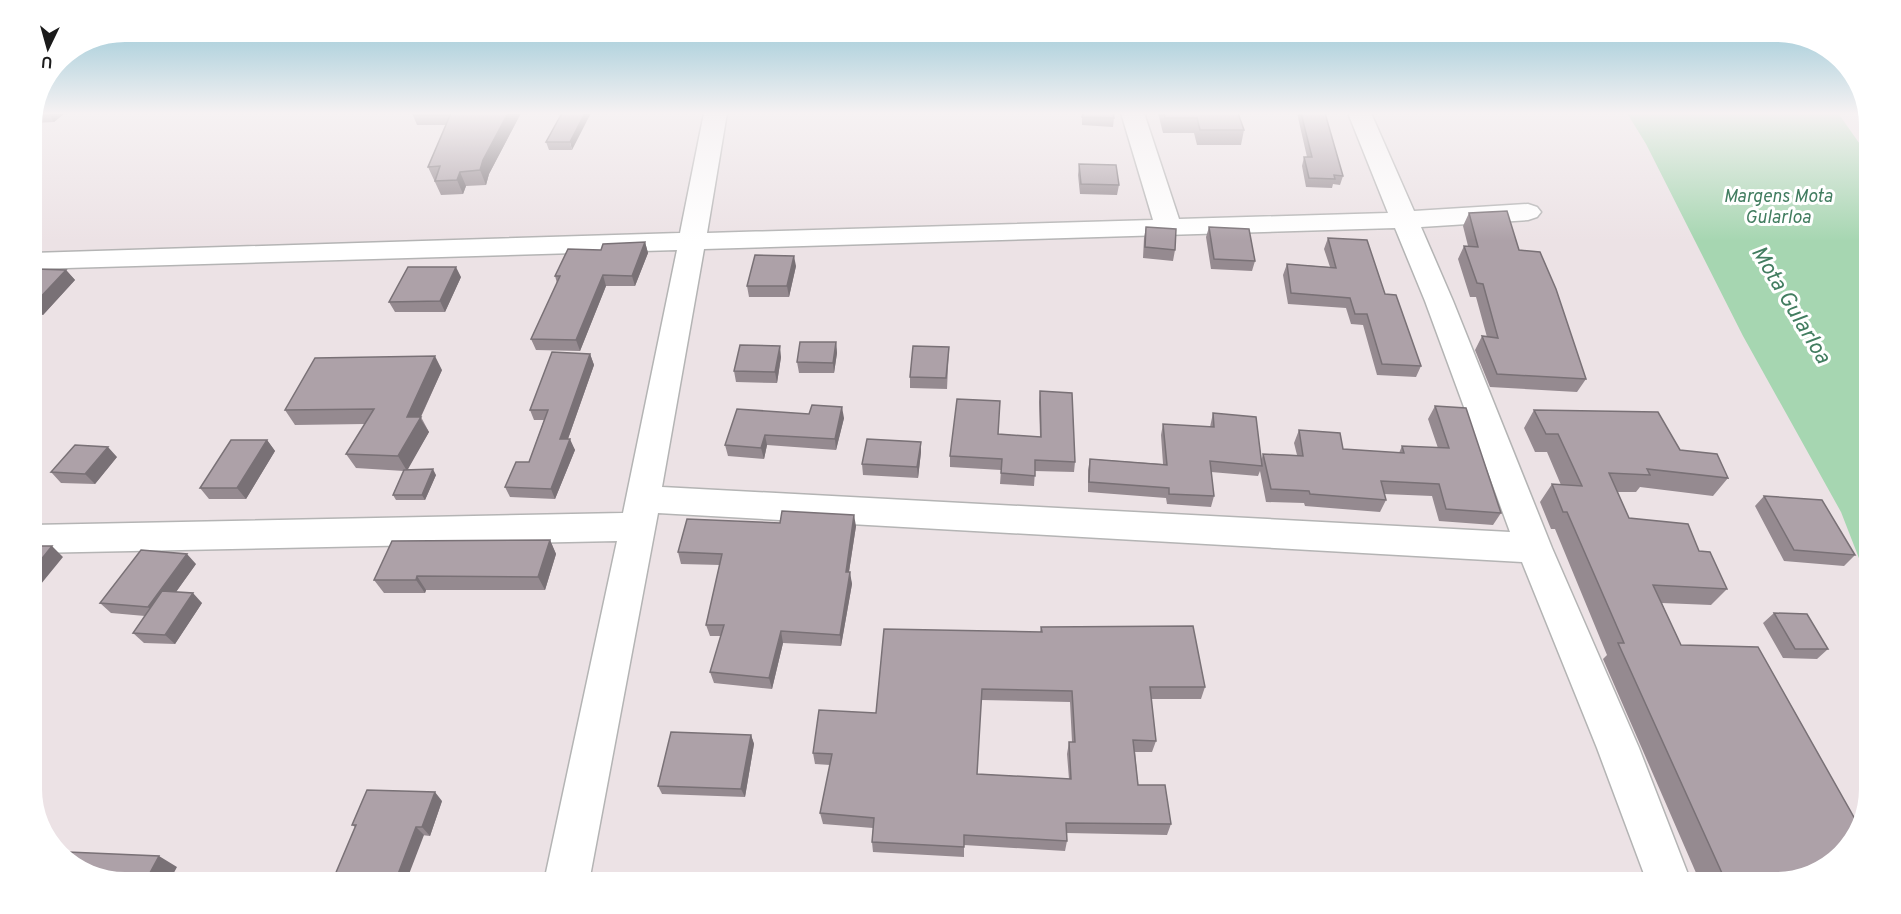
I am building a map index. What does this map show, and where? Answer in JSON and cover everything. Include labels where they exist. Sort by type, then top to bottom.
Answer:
[{"type":"street","points":[[568,872],[641,513],[707,156]]},
{"type":"street","points":[[1146,156],[1168,226]]},
{"type":"street","points":[[1377,156],[1439,301],[1534,548],[1618,748],[1665,872]]},
{"type":"street","points":[[42,261],[1404,220],[1528,212]]},
{"type":"street","points":[[42,540],[641,513],[1534,548]]},
{"type":"water","name":"Margens Mota Gularloa","points":[[1652,156],[1859,156],[1859,558],[1841,512],[1743,336]]},
{"type":"building","points":[[433,156],[485,156],[480,170],[460,172],[457,180],[435,181],[440,166],[428,167]]},
{"type":"building","points":[[1337,156],[1343,176],[1334,175],[1335,179],[1309,178],[1304,157]]},
{"type":"building","points":[[1079,164],[1116,165],[1119,185],[1081,184]]},
{"type":"building","points":[[1507,211],[1519,250],[1540,252],[1556,289],[1586,379],[1497,374],[1482,336],[1498,338],[1483,284],[1477,283],[1464,246],[1478,247],[1469,213]]},
{"type":"building","points":[[1146,227],[1176,229],[1175,250],[1145,247]]},
{"type":"building","points":[[1209,227],[1249,229],[1255,261],[1214,259]]},
{"type":"building","points":[[1328,238],[1367,240],[1385,294],[1396,295],[1421,366],[1382,364],[1367,314],[1355,314],[1350,298],[1291,293],[1287,264],[1336,268]]},
{"type":"building","points":[[645,242],[632,276],[603,275],[576,340],[531,339],[560,276],[555,276],[568,249],[601,250],[603,244]]},
{"type":"building","points":[[755,255],[794,256],[787,286],[747,286]]},
{"type":"building","points":[[408,267],[456,267],[440,301],[389,302]]},
{"type":"building","points":[[42,269],[66,270],[42,296]]},
{"type":"building","points":[[800,342],[836,342],[833,363],[797,362]]},
{"type":"building","points":[[740,345],[780,346],[775,372],[734,371]]},
{"type":"building","points":[[913,346],[949,347],[946,378],[910,377]]},
{"type":"building","points":[[552,352],[590,354],[560,439],[570,439],[551,489],[505,487],[516,462],[529,462],[548,410],[530,410]]},
{"type":"building","points":[[435,356],[407,417],[421,417],[398,456],[346,454],[374,409],[285,410],[315,358]]},
{"type":"building","points":[[1040,391],[1072,393],[1075,462],[1035,460],[1035,476],[1001,473],[1002,459],[950,456],[957,399],[1000,401],[998,434],[1041,437]]},
{"type":"building","points":[[812,405],[842,407],[835,439],[765,435],[761,448],[725,445],[737,409],[809,414]]},
{"type":"building","points":[[1435,406],[1466,408],[1501,513],[1446,509],[1439,484],[1381,481],[1386,500],[1271,489],[1263,454],[1303,456],[1299,430],[1340,433],[1343,449],[1404,453],[1402,446],[1449,448]]},
{"type":"building","points":[[1534,410],[1658,412],[1680,450],[1717,454],[1728,478],[1647,469],[1650,475],[1609,473],[1629,518],[1688,524],[1699,551],[1710,552],[1727,589],[1653,585],[1681,645],[1758,647],[1854,817],[1842,840],[1822,858],[1787,871],[1721,872],[1618,643],[1624,643],[1567,512],[1563,512],[1552,484],[1582,486],[1558,434],[1546,434]]},
{"type":"building","points":[[1213,413],[1256,417],[1262,466],[1210,461],[1214,496],[1169,494],[1169,488],[1089,482],[1090,459],[1167,465],[1163,424],[1214,427]]},
{"type":"building","points":[[867,439],[921,442],[917,467],[862,464]]},
{"type":"building","points":[[231,440],[267,440],[237,488],[200,488]]},
{"type":"building","points":[[75,445],[108,447],[85,474],[51,472]]},
{"type":"building","points":[[433,469],[422,495],[393,495],[404,470]]},
{"type":"building","points":[[1764,496],[1822,500],[1855,555],[1794,550]]},
{"type":"building","points":[[782,511],[854,515],[846,572],[850,572],[840,635],[781,631],[769,678],[710,672],[724,625],[706,625],[722,554],[678,552],[687,519],[780,523]]},
{"type":"building","points":[[550,540],[538,577],[417,576],[416,580],[374,580],[392,541]]},
{"type":"building","points":[[42,546],[52,546],[42,558]]},
{"type":"building","points":[[141,550],[187,554],[148,607],[100,603]]},
{"type":"building","points":[[162,591],[193,593],[165,635],[133,633]]},
{"type":"building","points":[[1774,613],[1807,614],[1828,649],[1795,649]]},
{"type":"building","points":[[1193,626],[1205,687],[1150,687],[1156,741],[1133,740],[1138,785],[1165,785],[1171,824],[1066,823],[1067,841],[964,835],[964,847],[872,842],[874,818],[820,813],[832,754],[813,753],[819,710],[876,713],[884,629],[1042,632],[1041,627]],"holes":[[[982,689],[1072,691],[1075,742],[1069,742],[1071,779],[977,774]]]},
{"type":"building","points":[[671,732],[751,735],[741,789],[658,786]]},
{"type":"building","points":[[367,790],[435,792],[422,827],[416,827],[399,872],[336,872],[356,825],[352,825]]},
{"type":"building","points":[[72,852],[159,856],[150,872],[125,872],[93,866]]},
{"type":"water label","name":"Mota Gularloa","points":[[1792,304]]}]
